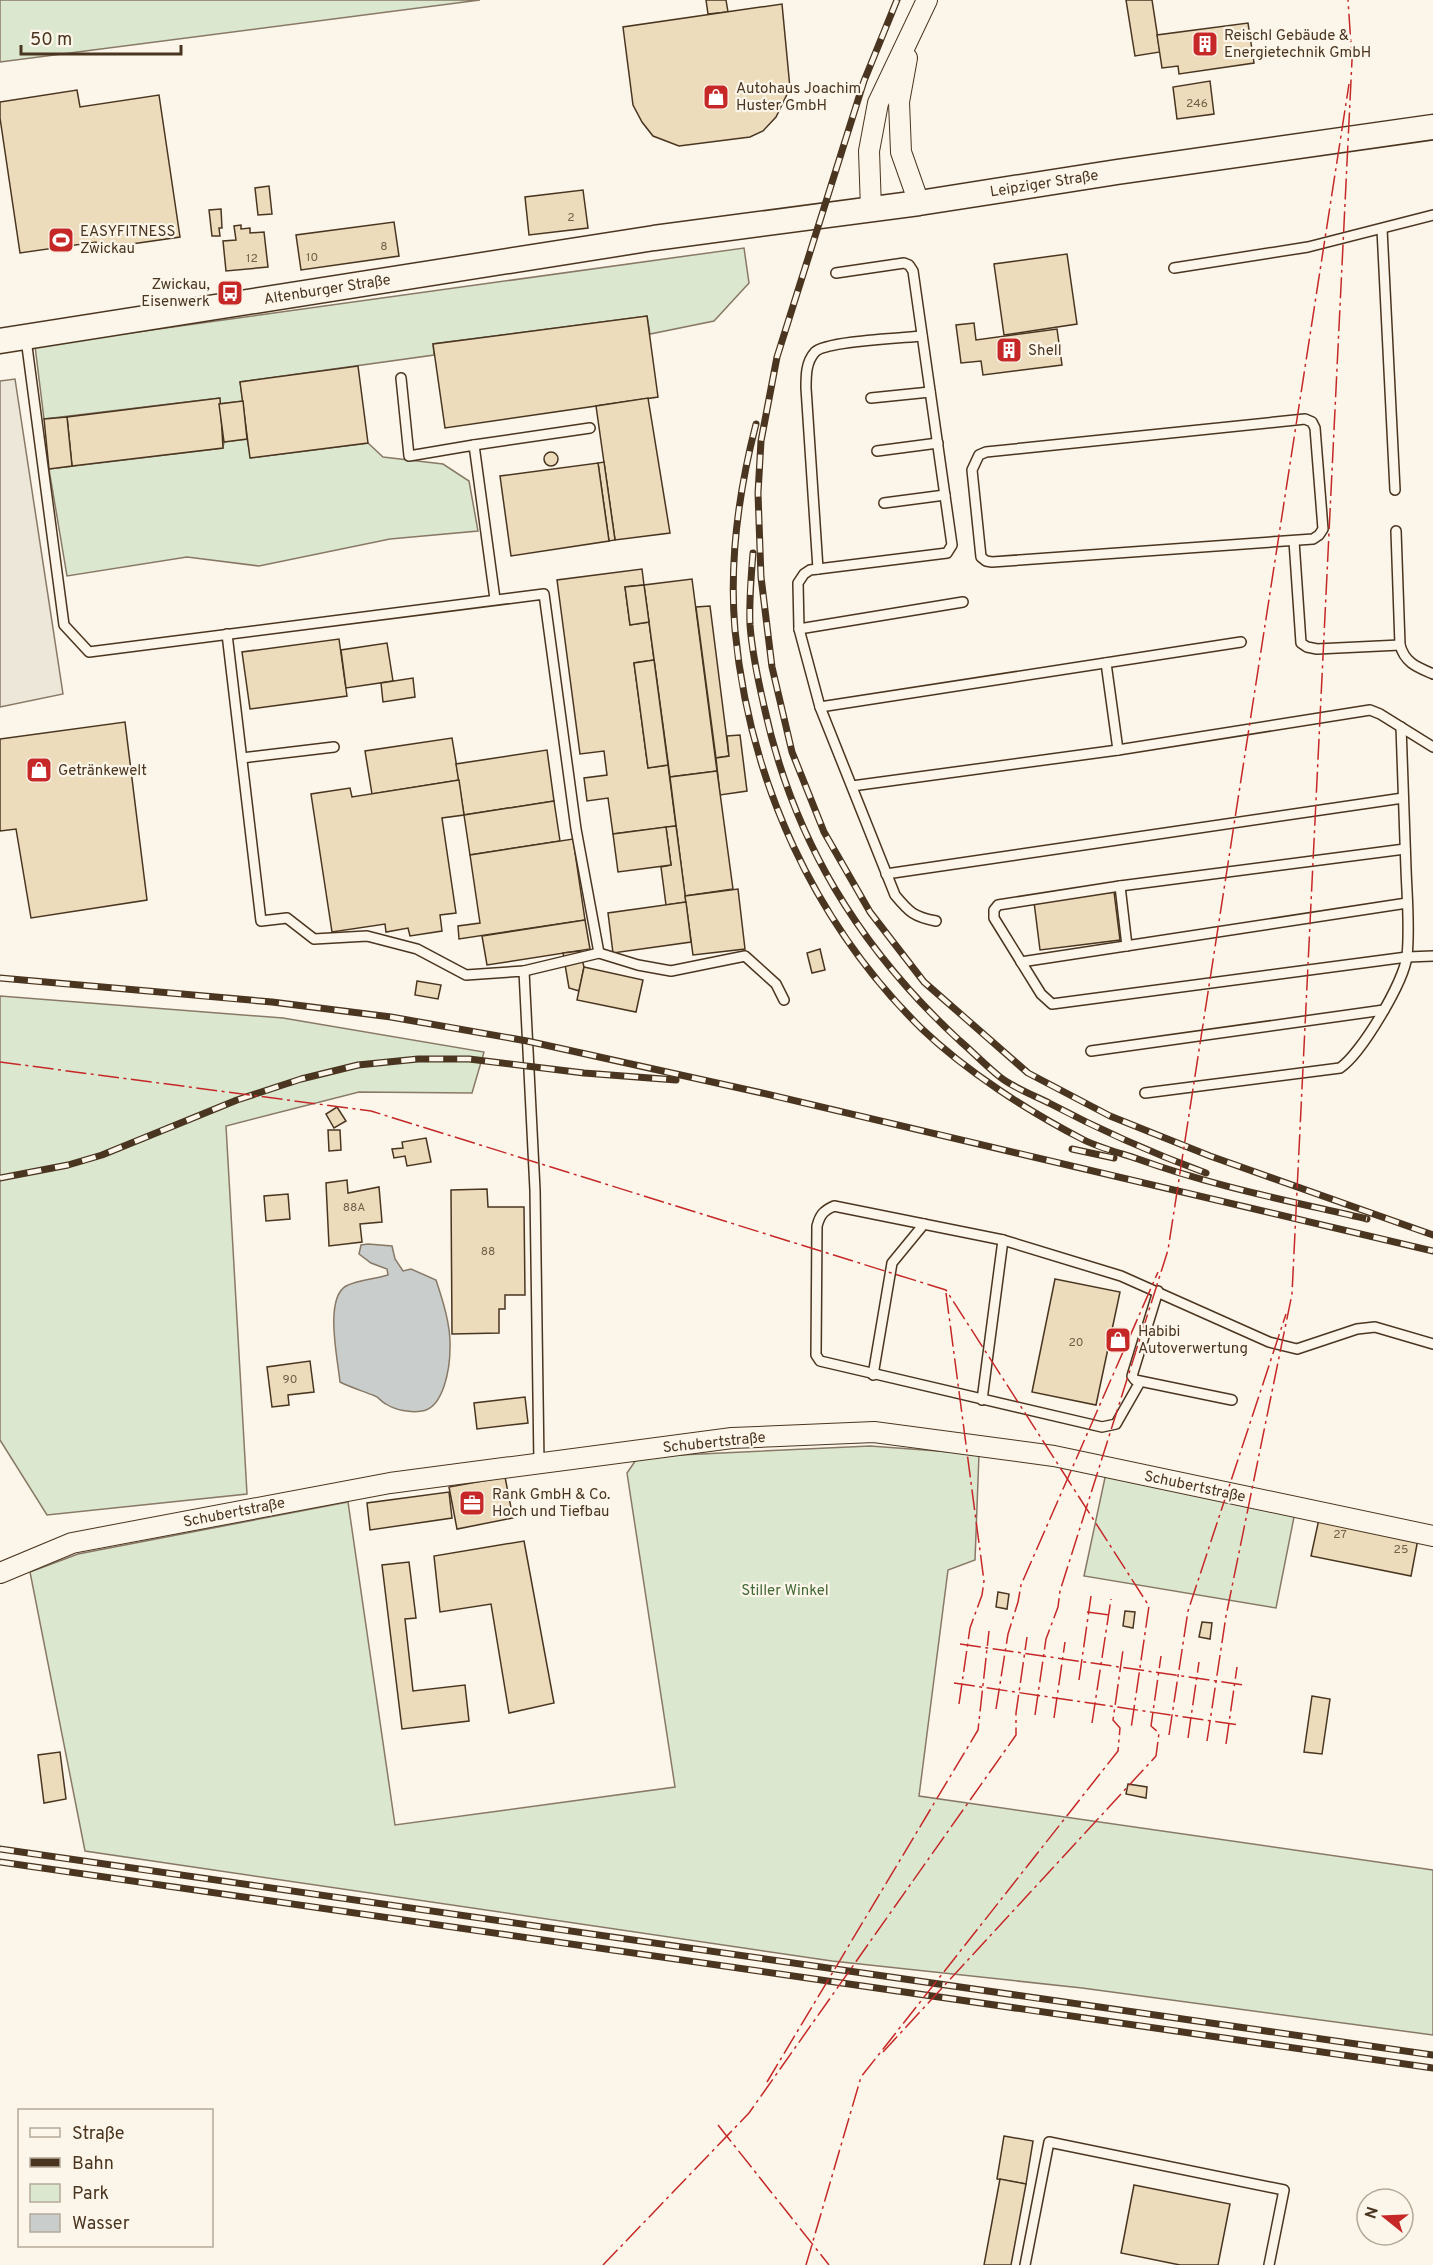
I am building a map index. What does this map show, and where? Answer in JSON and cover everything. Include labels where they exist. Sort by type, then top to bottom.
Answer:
[{"type":"street","points":[[871,209],[869,151],[878,103],[927,0]]},
{"type":"street","points":[[912,29],[899,102],[901,152],[919,203]]},
{"type":"street","name":"Leipziger Straße","points":[[654,238],[919,203],[1433,127]]},
{"type":"street","name":"Altenburger Straße","points":[[0,341],[654,238]]},
{"type":"street","name":"Schubertstraße","points":[[0,1573],[72,1543],[390,1483],[732,1438],[874,1432],[1053,1456],[1433,1536]]},
{"type":"lane","points":[[1174,268],[1308,247],[1433,215]]},
{"type":"lane","points":[[1382,229],[1395,490]]},
{"type":"lane","points":[[836,273],[904,263],[909,265],[913,271],[952,545],[947,553],[818,569],[804,574],[798,583],[799,629],[820,707],[895,895],[907,910],[918,918],[936,921]]},
{"type":"lane","points":[[818,569],[806,388],[808,364],[814,353],[828,345],[922,336]]},
{"type":"lane","points":[[26,337],[64,626],[89,652],[544,594],[576,829],[599,953]]},
{"type":"lane","points":[[401,378],[409,456],[590,428]]},
{"type":"lane","points":[[871,398],[930,392]]},
{"type":"lane","points":[[1305,419],[1312,422],[1315,428],[1323,529],[1313,539],[1294,541],[986,561],[981,557],[972,470],[979,455],[986,452],[1305,419]]},
{"type":"lane","points":[[877,451],[938,443]]},
{"type":"lane","points":[[474,446],[495,599]]},
{"type":"lane","points":[[884,503],[945,495]]},
{"type":"lane","points":[[1396,531],[1400,645],[1403,656],[1410,663],[1433,674]]},
{"type":"lane","points":[[1294,541],[1301,643],[1317,650],[1400,645]]},
{"type":"lane","points":[[799,629],[963,602]]},
{"type":"lane","points":[[227,634],[261,921],[287,918],[314,939],[367,936],[417,949],[466,975],[524,971],[599,953],[638,965],[671,970],[745,956],[776,984],[784,1000]]},
{"type":"lane","points":[[820,707],[1241,642]]},
{"type":"lane","points":[[1106,663],[1119,750]]},
{"type":"lane","points":[[852,786],[1119,750],[1370,710],[1433,747]]},
{"type":"lane","points":[[1145,1093],[1340,1068],[1347,1064],[1359,1050],[1384,1010],[1401,976],[1407,957],[1401,727]]},
{"type":"lane","points":[[242,758],[334,747]]},
{"type":"lane","points":[[886,874],[1403,798]]},
{"type":"lane","points":[[1405,849],[1120,886],[998,905],[994,910],[994,918],[1041,994],[1052,1004],[1407,957],[1433,956]]},
{"type":"lane","points":[[1120,886],[1127,946]]},
{"type":"lane","points":[[1022,962],[1407,903]]},
{"type":"lane","points":[[524,971],[535,1190],[539,1464]]},
{"type":"lane","points":[[1091,1052],[1384,1010]]},
{"type":"lane","points":[[1140,1382],[1116,1424],[1102,1427],[820,1361],[816,1355],[819,1216],[824,1210],[834,1206],[1003,1240],[1120,1276],[1269,1342],[1297,1349],[1358,1329],[1375,1327],[1433,1344]]},
{"type":"lane","points":[[873,1374],[892,1263],[924,1224]]},
{"type":"lane","points":[[982,1400],[1003,1240]]},
{"type":"lane","points":[[1158,1292],[1132,1376],[1140,1382],[1232,1400]]},
{"type":"lane","points":[[1025,2265],[1048,2142],[1284,2190],[1269,2265]]},
{"type":"green space","points":[[0,0],[480,0],[0,62]]},
{"type":"green space","points":[[744,248],[749,283],[714,321],[650,334],[647,316],[433,344],[434,355],[240,382],[243,401],[219,404],[219,398],[44,419],[35,346]]},
{"type":"green space","points":[[247,439],[251,458],[368,443],[383,457],[443,464],[469,481],[478,531],[390,539],[259,566],[187,557],[67,576],[49,469],[223,448],[224,442]]},
{"type":"green space","points":[[0,996],[283,1018],[484,1052],[472,1093],[359,1092],[226,1126],[247,1494],[47,1515],[0,1440]]},
{"type":"green space","name":"Stiller Winkel","points":[[870,1446],[979,1454],[975,1560],[948,1570],[919,1796],[1433,1870],[1433,2035],[1082,1988],[832,1961],[85,1851],[30,1572],[78,1554],[348,1502],[395,1825],[675,1787],[627,1473],[638,1457]]},
{"type":"green space","points":[[1106,1473],[1295,1512],[1276,1608],[1084,1576]]},
{"type":"shaded area","points":[[15,379],[63,694],[0,707],[0,381]]},
{"type":"water","points":[[361,1245],[392,1246],[395,1259],[403,1271],[411,1269],[436,1280],[439,1288],[449,1331],[449,1365],[441,1395],[436,1403],[422,1411],[394,1408],[376,1397],[340,1382],[334,1331],[334,1316],[339,1293],[351,1284],[388,1275],[387,1269],[371,1263],[359,1254]]},
{"type":"building","points":[[706,0],[726,0],[728,12],[708,14]]},
{"type":"building","points":[[1126,0],[1152,0],[1160,52],[1135,56]]},
{"type":"building","points":[[782,4],[790,88],[776,117],[763,131],[750,137],[679,146],[653,136],[633,105],[623,27]]},
{"type":"building","name":"Reischl Gebäude & Energietechnik GmbH","points":[[1248,23],[1254,63],[1179,74],[1178,66],[1162,68],[1157,35]]},
{"type":"building","points":[[1210,81],[1214,114],[1177,119],[1173,87]]},
{"type":"building","points":[[77,90],[80,107],[159,95],[180,237],[97,249],[96,242],[20,253],[0,118],[0,102]]},
{"type":"building","points":[[269,186],[272,214],[258,215],[255,188]]},
{"type":"building","points":[[583,190],[588,228],[529,235],[525,197]]},
{"type":"building","points":[[221,209],[220,236],[212,236],[209,210]]},
{"type":"building","points":[[394,222],[399,256],[301,270],[296,235]]},
{"type":"building","points":[[241,225],[241,229],[250,228],[250,233],[264,232],[268,267],[226,271],[223,241],[236,240],[234,226]]},
{"type":"building","points":[[1067,254],[1077,324],[1004,335],[994,264]]},
{"type":"building","points":[[647,316],[658,397],[445,428],[433,344]]},
{"type":"building","name":"Shell","points":[[974,323],[976,340],[1057,329],[1062,365],[983,375],[981,361],[961,363],[956,325]]},
{"type":"building","points":[[358,366],[368,443],[250,458],[240,382]]},
{"type":"building","points":[[220,398],[223,448],[72,466],[67,417]]},
{"type":"building","points":[[648,398],[670,533],[615,540],[596,406]]},
{"type":"building","points":[[243,401],[247,439],[224,442],[219,404]]},
{"type":"building","points":[[67,417],[72,466],[49,469],[44,419]]},
{"type":"building","points":[[551,452],[556,454],[558,459],[556,464],[551,466],[546,464],[544,459],[546,454]]},
{"type":"building","points":[[604,462],[615,540],[609,541],[598,463]]},
{"type":"building","points":[[598,463],[609,541],[511,556],[500,476]]},
{"type":"building","points":[[642,569],[644,585],[625,587],[630,625],[649,622],[654,660],[634,663],[648,768],[668,765],[676,826],[613,834],[608,798],[587,801],[584,778],[607,775],[604,751],[580,754],[557,580]]},
{"type":"building","points":[[692,579],[717,771],[670,777],[644,585]]},
{"type":"building","points":[[644,585],[649,622],[630,625],[625,587]]},
{"type":"building","points":[[710,606],[729,756],[716,758],[696,607]]},
{"type":"building","points":[[339,639],[347,696],[250,709],[242,652]]},
{"type":"building","points":[[387,643],[393,681],[346,688],[341,650]]},
{"type":"building","points":[[654,660],[668,765],[648,768],[634,663]]},
{"type":"building","points":[[413,678],[415,697],[383,702],[381,683]]},
{"type":"building","points":[[125,722],[147,900],[31,918],[16,829],[0,831],[0,739]]},
{"type":"building","points":[[740,735],[747,791],[720,795],[716,758],[729,756],[727,736]]},
{"type":"building","points":[[452,738],[459,780],[372,794],[365,751]]},
{"type":"building","points":[[547,750],[554,801],[464,815],[456,764]]},
{"type":"building","points":[[717,771],[733,889],[685,896],[670,777]]},
{"type":"building","points":[[459,780],[464,815],[442,818],[456,913],[440,915],[442,931],[410,936],[408,928],[386,932],[385,924],[332,932],[311,794],[350,788],[352,797]]},
{"type":"building","points":[[554,801],[560,841],[470,855],[464,815]]},
{"type":"building","points":[[676,826],[686,902],[666,905],[661,867],[671,865],[666,827]]},
{"type":"building","points":[[666,827],[671,865],[618,872],[613,834]]},
{"type":"building","points":[[573,839],[585,920],[459,939],[458,926],[480,923],[470,855]]},
{"type":"building","points":[[738,889],[745,949],[693,955],[685,896]]},
{"type":"building","points":[[1114,892],[1120,940],[1040,950],[1034,902]]},
{"type":"building","points":[[686,902],[691,942],[613,953],[608,913]]},
{"type":"building","points":[[585,920],[590,949],[487,965],[482,936]]},
{"type":"building","points":[[820,949],[825,970],[812,973],[807,953]]},
{"type":"building","points":[[580,951],[584,967],[579,991],[569,988],[563,953]]},
{"type":"building","points":[[584,967],[643,980],[636,1012],[577,1000]]},
{"type":"building","points":[[417,981],[441,985],[438,999],[415,995]]},
{"type":"building","points":[[337,1107],[346,1121],[334,1128],[326,1114]]},
{"type":"building","points":[[328,1130],[340,1130],[341,1150],[329,1151]]},
{"type":"building","points":[[426,1138],[431,1162],[407,1166],[405,1156],[394,1158],[392,1149],[403,1148],[402,1142]]},
{"type":"building","points":[[347,1180],[348,1193],[379,1187],[382,1222],[360,1224],[362,1242],[329,1246],[326,1183]]},
{"type":"building","points":[[487,1189],[488,1207],[524,1207],[525,1295],[505,1295],[505,1309],[499,1309],[499,1333],[452,1334],[451,1190]]},
{"type":"building","points":[[288,1194],[290,1219],[266,1221],[264,1196]]},
{"type":"building","points":[[1055,1279],[1120,1292],[1096,1405],[1032,1392]]},
{"type":"building","points":[[310,1361],[314,1392],[288,1395],[289,1405],[272,1407],[267,1367]]},
{"type":"building","points":[[525,1397],[528,1423],[477,1429],[474,1403]]},
{"type":"building","points":[[505,1477],[513,1518],[457,1529],[449,1487]]},
{"type":"building","points":[[449,1492],[452,1518],[370,1530],[367,1503]]},
{"type":"building","points":[[1319,1519],[1418,1539],[1411,1576],[1311,1556]]},
{"type":"building","points":[[524,1541],[554,1703],[509,1713],[491,1604],[440,1612],[434,1556]]},
{"type":"building","points":[[409,1562],[416,1618],[405,1619],[413,1691],[465,1685],[469,1721],[402,1729],[382,1565]]},
{"type":"building","points":[[998,1592],[1009,1594],[1007,1609],[996,1607]]},
{"type":"building","points":[[1125,1611],[1135,1612],[1133,1628],[1123,1626]]},
{"type":"building","points":[[1202,1622],[1212,1623],[1210,1639],[1199,1637]]},
{"type":"building","points":[[1312,1696],[1330,1699],[1322,1754],[1304,1752]]},
{"type":"building","points":[[60,1752],[66,1799],[44,1803],[38,1755]]},
{"type":"building","points":[[1128,1784],[1147,1787],[1146,1798],[1126,1794]]},
{"type":"building","points":[[1004,2136],[1033,2141],[1026,2184],[997,2179]]},
{"type":"building","points":[[1000,2179],[1026,2184],[1011,2265],[984,2265]]},
{"type":"building","points":[[1134,2185],[1230,2204],[1218,2265],[1180,2265],[1121,2253]]},
{"type":"railway","points":[[897,0],[864,81],[777,357],[761,441],[758,493],[761,577],[772,667],[792,752],[824,832],[870,912],[924,982],[1028,1073],[1110,1116],[1210,1156],[1433,1235]]},
{"type":"railway","points":[[756,424],[740,500],[733,578],[735,630],[743,686],[755,741],[772,794],[793,846],[819,896],[849,943],[884,988],[939,1045],[999,1090],[1063,1129],[1097,1146],[1166,1169],[1251,1192],[1367,1219]]},
{"type":"railway","points":[[753,553],[750,598],[751,635],[764,706],[777,755],[793,802],[812,846],[835,889],[861,929],[924,1005],[1005,1081],[1107,1132],[1206,1173]]},
{"type":"railway","points":[[0,978],[272,1002],[391,1017],[527,1041],[762,1093],[1433,1251]]},
{"type":"railway","points":[[0,1178],[68,1165],[102,1155],[237,1100],[301,1079],[358,1065],[418,1059],[469,1059],[584,1073],[676,1080]]},
{"type":"railway","points":[[1072,1149],[1114,1158]]},
{"type":"railway","points":[[0,1849],[1433,2055]]},
{"type":"railway","points":[[0,1862],[1433,2068]]},
{"type":"power","points":[[1207,1741],[1226,1616],[1292,1294],[1352,60],[1348,0]]},
{"type":"power","points":[[1035,1715],[1046,1639],[1058,1607],[1060,1591],[1168,1250],[1349,84]]},
{"type":"power","points":[[0,1062],[371,1111],[946,1290],[1149,1606],[1131,1729]]},
{"type":"power","points":[[996,1709],[1008,1634],[1021,1585],[1158,1272]]},
{"type":"power","points":[[946,1293],[984,1581],[982,1595],[970,1628],[959,1704]]},
{"type":"power","points":[[1169,1735],[1188,1611],[1286,1314]]},
{"type":"power","points":[[1079,1680],[1091,1596]]},
{"type":"power","points":[[1092,1723],[1111,1599]]},
{"type":"power","points":[[1087,1612],[1110,1615]]},
{"type":"power","points":[[767,2082],[978,1730],[989,1631]]},
{"type":"power","points":[[603,2265],[749,2113],[1016,1735],[1016,1713],[1027,1637]]},
{"type":"power","points":[[1054,1718],[1065,1642]]},
{"type":"power","points":[[960,1644],[1244,1685]]},
{"type":"power","points":[[806,2265],[861,2077],[1118,1751],[1120,1728],[1113,1720],[1123,1650]]},
{"type":"power","points":[[883,2052],[1156,1756],[1159,1733],[1151,1726],[1161,1656]]},
{"type":"power","points":[[1188,1738],[1199,1662]]},
{"type":"power","points":[[1226,1744],[1237,1667]]},
{"type":"power","points":[[954,1683],[1239,1725]]},
{"type":"power","points":[[718,2125],[829,2265]]},
{"type":"place","name":"Reischl Gebäude & Energietechnik GmbH","points":[[1205,44]]},
{"type":"place","name":"Autohaus Joachim Huster GmbH","points":[[716,97]]},
{"type":"place","name":"EASYFITNESS Zwickau","points":[[61,240]]},
{"type":"place","name":"Zwickau, Eisenwerk","points":[[230,293]]},
{"type":"place","name":"Shell","points":[[1009,350]]},
{"type":"place","name":"Getränkewelt","points":[[39,770]]},
{"type":"place","name":"Habibi Autoverwertung","points":[[1118,1340]]},
{"type":"place","name":"Rank GmbH & Co. Hoch und Tiefbau","points":[[472,1503]]}]
